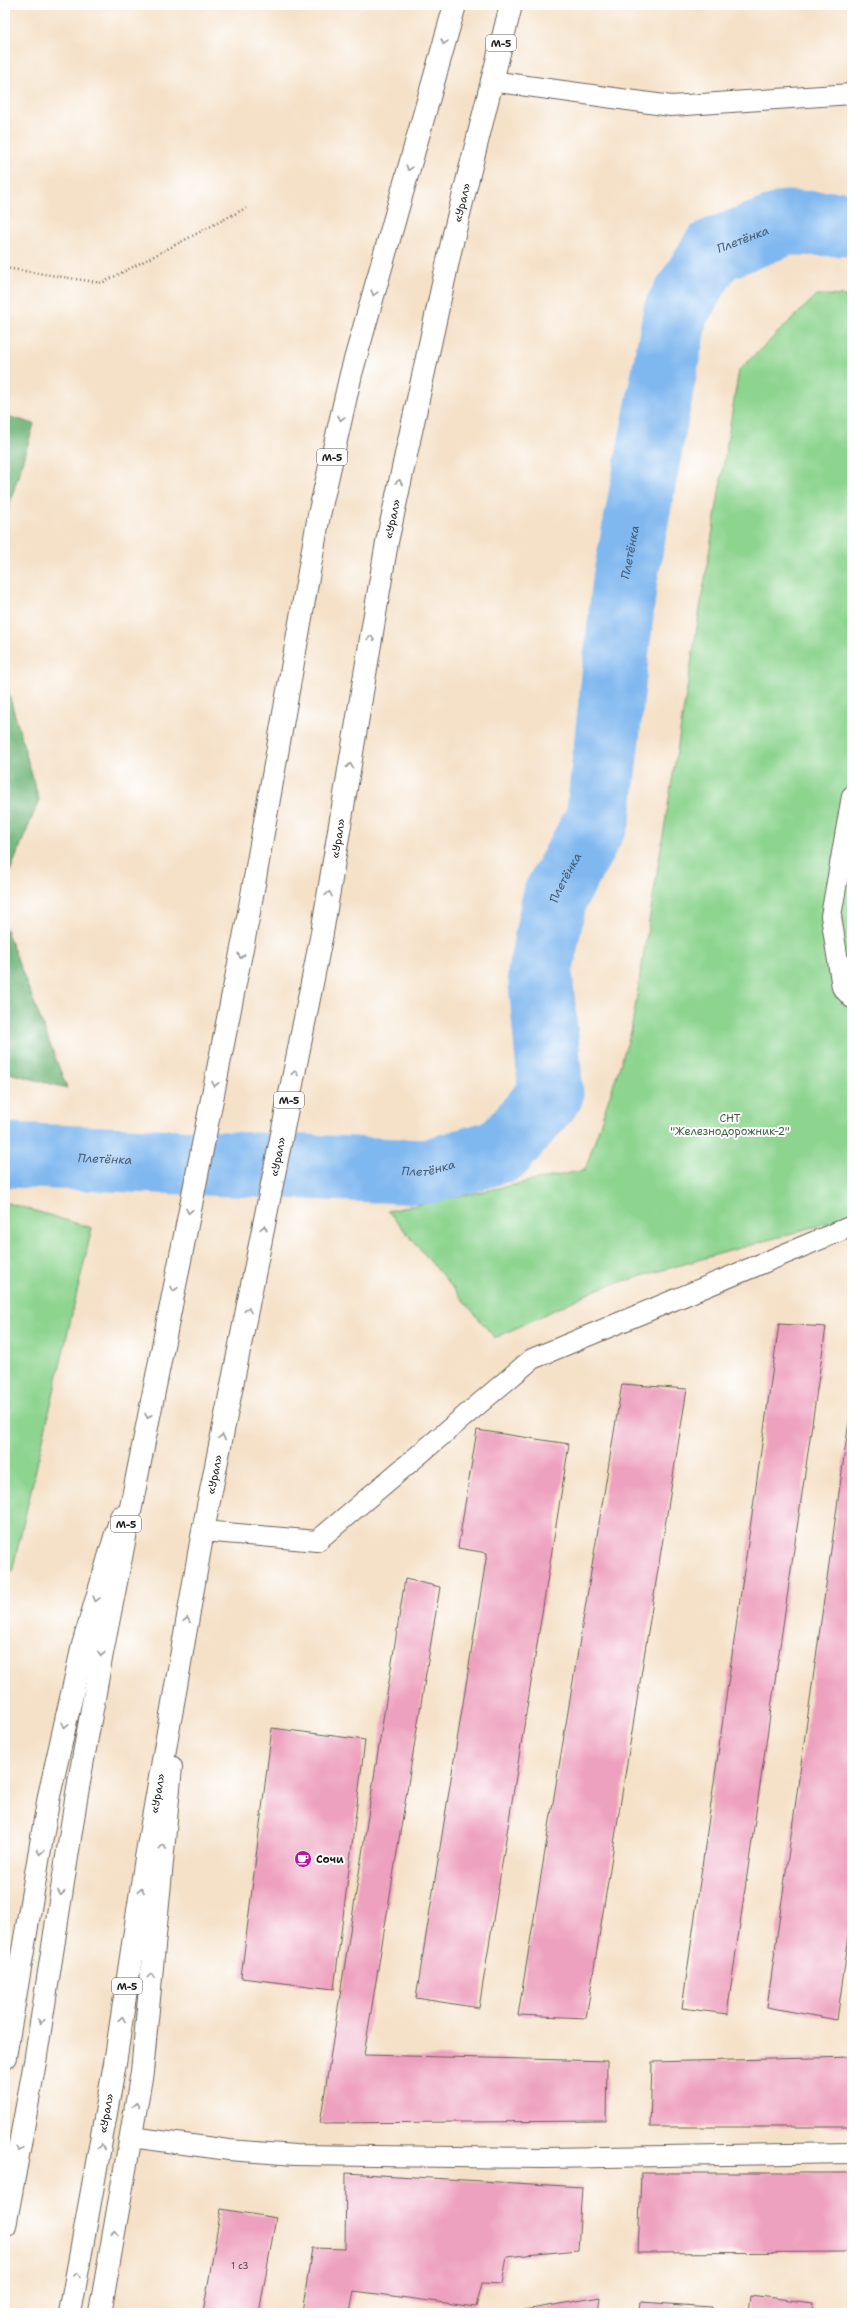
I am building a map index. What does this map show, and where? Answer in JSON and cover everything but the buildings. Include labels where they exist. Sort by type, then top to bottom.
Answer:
[{"type":"main road","name":"М-5","points":[[5,2226],[35,2062],[87,1737],[143,1441],[248,918],[320,515],[350,374],[455,5]]},
{"type":"main road","name":"«Урал»","points":[[70,2313],[115,2063],[146,1858],[203,1531],[257,1266],[322,933],[387,542],[420,383],[491,81],[511,5]]},
{"type":"main road","points":[[5,2056],[49,1796],[83,1645],[143,1441]]},
{"type":"main road","points":[[100,2313],[142,2072],[181,1658]]},
{"type":"lane","points":[[491,81],[671,106],[852,94]]},
{"type":"lane","points":[[852,796],[831,916],[842,987],[852,998]]},
{"type":"lane","points":[[203,1531],[317,1541],[532,1359],[852,1226]]},
{"type":"lane","points":[[131,2137],[230,2150],[295,2155],[545,2158],[852,2153]]},
{"type":"path","points":[[5,268],[102,283],[246,208]]},
{"type":"green space","name":"СНТ \"Железнодорожник-2\"","points":[[817,295],[852,296],[852,1216],[600,1288],[495,1338],[388,1211],[585,1170],[631,1032],[739,370]]},
{"type":"green space","points":[[5,415],[34,424],[5,519]]},
{"type":"green space","points":[[5,680],[39,800],[5,884]]},
{"type":"green space","points":[[5,927],[67,1088],[5,1072]]},
{"type":"green space","points":[[5,1202],[92,1228],[12,1572],[5,1570]]},
{"type":"waterway","name":"Плетёнка","points":[[5,1155],[426,1172],[503,1150],[551,1094],[540,972],[555,896],[598,818],[625,579],[676,311],[713,251],[786,223],[852,224]]},
{"type":"place","name":"Сочи","points":[[303,1859]]}]
